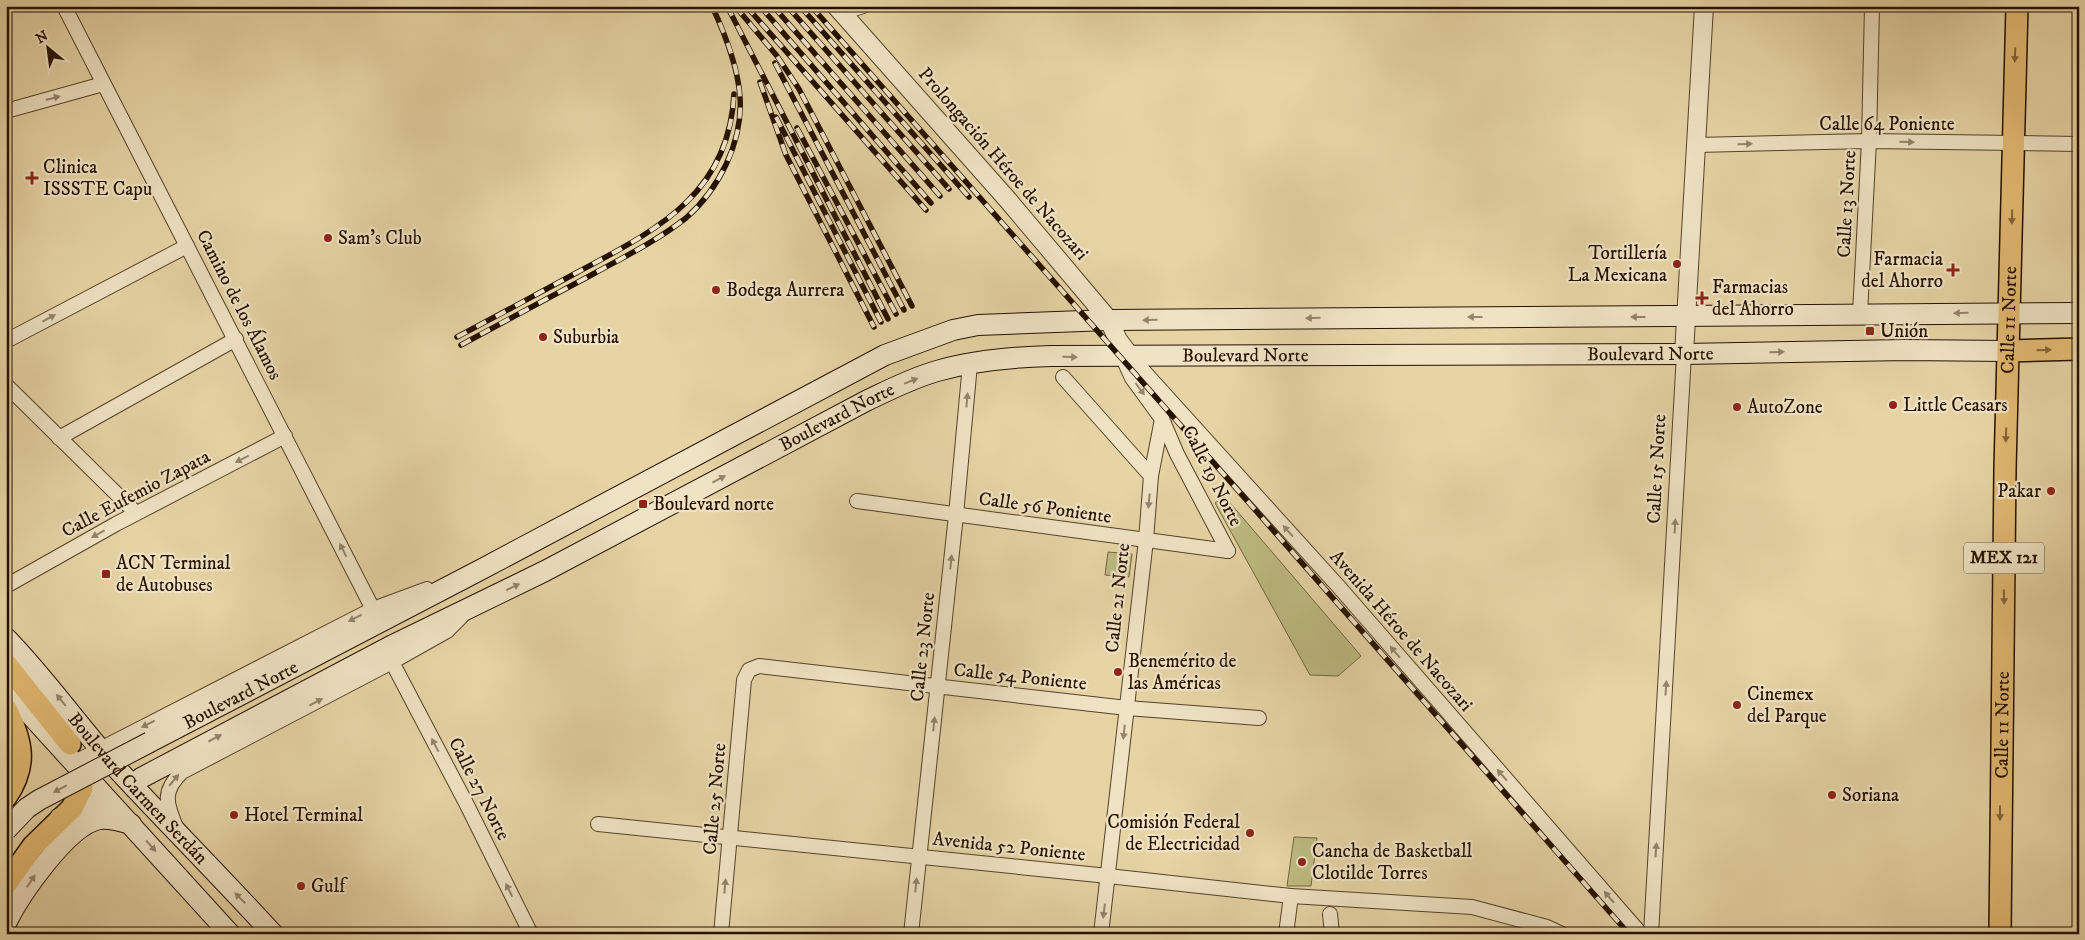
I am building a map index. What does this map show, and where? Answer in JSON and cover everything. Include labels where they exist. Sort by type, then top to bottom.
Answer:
[{"type":"main road","name":"Calle 11 Norte","points":[[2000,934],[2004,657],[2003,575],[2017,6]]},
{"type":"main road","name":"Boulevard Norte","points":[[6,830],[27,808],[39,800],[150,742],[376,615],[482,569],[885,355],[953,330],[978,326],[1109,320],[2079,313]]},
{"type":"main road","name":"Boulevard Norte","points":[[141,778],[381,652],[553,566],[866,401],[909,381],[937,371],[1008,358],[1123,351],[1684,354],[2079,349]]},
{"type":"main road","name":"Boulevard Carmen Serdán","points":[[6,638],[32,665],[99,748],[183,841],[273,934]]},
{"type":"main road","points":[[6,664],[73,753]]},
{"type":"main road","name":"Boulevard Carmen Serdán","points":[[6,688],[73,753],[131,824],[230,934]]},
{"type":"main road","points":[[6,709],[17,731],[21,752],[17,777],[6,797]]},
{"type":"main road","points":[[6,884],[33,846],[77,802],[82,788]]},
{"type":"main road","points":[[60,818],[96,804]]},
{"type":"main road","points":[[6,923],[32,880],[47,860],[86,826],[99,819],[131,824]]},
{"type":"street","name":"Camino de los Álamos","points":[[64,6],[376,615]]},
{"type":"street","points":[[839,10],[863,6]]},
{"type":"street","name":"Calle 15 Norte","points":[[1651,934],[1704,6]]},
{"type":"street","name":"Calle 13 Norte","points":[[1860,314],[1869,141],[1872,6]]},
{"type":"street","name":"Prolongación Héroe de Nacozari","points":[[839,10],[1007,200],[1109,320],[1123,351]]},
{"type":"street","points":[[6,111],[103,84]]},
{"type":"street","name":"Calle 64 Poniente","points":[[1696,145],[1869,141],[2079,144]]},
{"type":"street","points":[[6,341],[186,246]]},
{"type":"street","points":[[59,438],[236,339]]},
{"type":"street","points":[[1123,351],[1132,378],[1162,419]]},
{"type":"street","name":"Avenida Héroe de Nacozari","points":[[1123,351],[1339,587],[1641,934]]},
{"type":"street","name":"Calle 23 Norte","points":[[911,934],[956,515],[970,364]]},
{"type":"street","points":[[1063,377],[1151,476]]},
{"type":"street","points":[[6,385],[136,513]]},
{"type":"street","name":"Calle 21 Norte","points":[[1101,934],[1146,540],[1151,476],[1162,419]]},
{"type":"street","name":"Calle 19 Norte","points":[[1162,419],[1177,454],[1228,551]]},
{"type":"street","name":"Calle Eufemio Zapata","points":[[6,586],[136,513],[285,436]]},
{"type":"street","name":"Calle 56 Poniente","points":[[857,501],[1228,551]]},
{"type":"street","name":"Boulevard Norte","points":[[183,841],[167,801],[167,789],[172,780],[182,772],[447,632],[470,608]]},
{"type":"street","name":"Boulevard Norte","points":[[73,753],[99,748],[376,615]]},
{"type":"street","name":"Calle 27 Norte","points":[[392,662],[466,803],[531,934]]},
{"type":"street","name":"Calle 54 Poniente","points":[[749,670],[759,666],[1127,708],[1259,718]]},
{"type":"street","name":"Calle 25 Norte","points":[[721,934],[744,680],[749,670]]},
{"type":"street","name":"Avenida 52 Poniente","points":[[598,824],[1291,896],[1472,907],[1562,934]]},
{"type":"street","points":[[1286,934],[1291,896]]},
{"type":"street","points":[[1330,914],[1332,934]]},
{"type":"shaded area","points":[[1225,497],[1361,656],[1338,676],[1310,675],[1215,503]]},
{"type":"shaded area","points":[[1108,552],[1132,554],[1129,577],[1105,575]]},
{"type":"shaded area","name":"Cancha de Basketball Clotilde Torres","points":[[1294,837],[1317,838],[1311,886],[1287,886]]},
{"type":"tunnel","points":[[96,804],[141,778]]},
{"type":"railway","points":[[461,345],[653,241],[686,218],[709,193],[718,179],[733,147],[740,114],[739,85],[734,62],[712,6]]},
{"type":"railway","points":[[727,6],[888,319]]},
{"type":"railway","points":[[735,6],[777,56],[799,89],[912,306]]},
{"type":"railway","points":[[746,6],[926,210]]},
{"type":"railway","points":[[760,6],[931,203]]},
{"type":"railway","points":[[773,6],[940,196]]},
{"type":"railway","points":[[787,6],[949,189]]},
{"type":"railway","points":[[800,6],[969,197]]},
{"type":"railway","points":[[811,6],[1629,934]]},
{"type":"railway","points":[[775,63],[904,310]]},
{"type":"railway","points":[[760,82],[786,155],[874,327]]},
{"type":"railway","points":[[457,337],[635,241],[683,205],[703,184],[718,159],[729,129],[734,94]]},
{"type":"railway","points":[[776,117],[881,322]]},
{"type":"railway","points":[[797,128],[896,314]]},
{"type":"place","name":"Clinica ISSSTE Capu","points":[[32,178]]},
{"type":"place","name":"Sam's Club","points":[[328,238]]},
{"type":"place","name":"Tortillería La Mexicana","points":[[1677,264]]},
{"type":"place","name":"Farmacia del Ahorro","points":[[1953,270]]},
{"type":"place","name":"Bodega Aurrera","points":[[716,290]]},
{"type":"place","name":"Farmacias del Ahorro","points":[[1702,298]]},
{"type":"place","name":"Unión","points":[[1870,331]]},
{"type":"place","name":"Suburbia","points":[[543,337]]},
{"type":"place","name":"Little Ceasars","points":[[1893,405]]},
{"type":"place","name":"AutoZone","points":[[1737,407]]},
{"type":"place","name":"Pakar","points":[[2051,491]]},
{"type":"place","name":"Boulevard norte","points":[[643,504]]},
{"type":"place","name":"ACN Terminal de Autobuses","points":[[106,574]]},
{"type":"place","name":"Benemérito de las Américas","points":[[1118,672]]},
{"type":"place","name":"Cinemex del Parque","points":[[1737,705]]},
{"type":"place","name":"Soriana","points":[[1832,795]]},
{"type":"place","name":"Hotel Terminal","points":[[234,815]]},
{"type":"place","name":"Comisión Federal de Electricidad","points":[[1250,833]]},
{"type":"place","name":"Cancha de Basketball Clotilde Torres","points":[[1302,862]]},
{"type":"place","name":"Gulf","points":[[301,886]]}]
